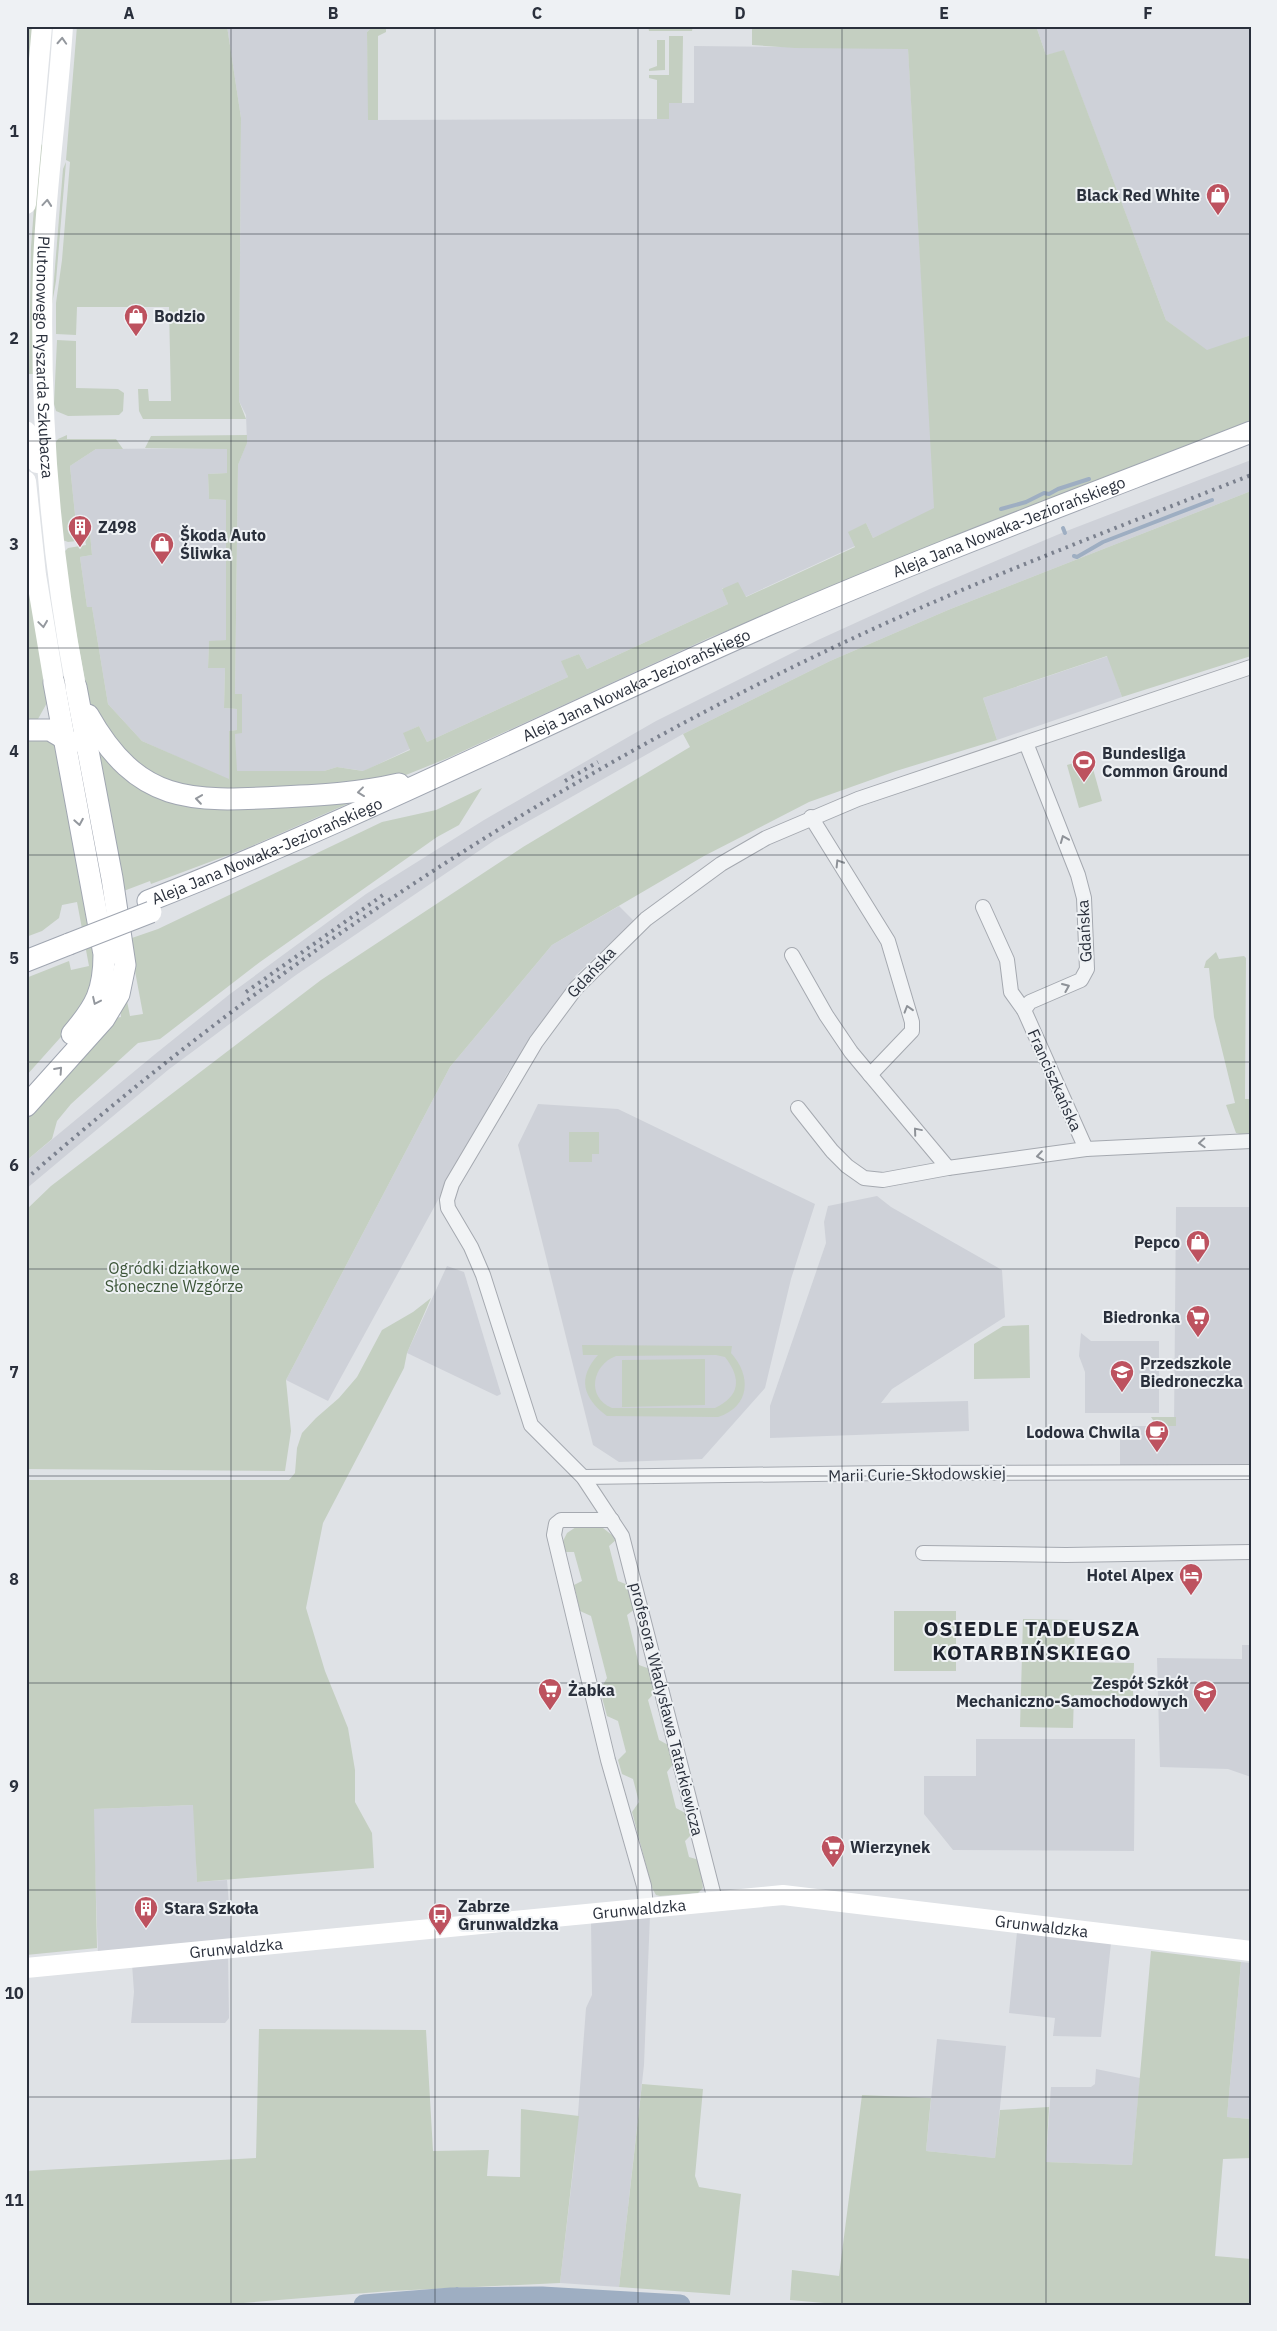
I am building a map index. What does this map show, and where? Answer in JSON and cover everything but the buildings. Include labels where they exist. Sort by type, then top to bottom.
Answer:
[{"type":"main road","name":"Aleja Jana Nowaka-Jeziorańskiego","points":[[150,906],[789,616],[1251,432]]},
{"type":"main road","name":"Aleja Jana Nowaka-Jeziorańskiego","points":[[26,949],[68,938],[335,836],[774,635],[915,577],[1251,445]]},
{"type":"main road","points":[[28,730],[43,722],[50,712],[54,683]]},
{"type":"main road","points":[[26,1084],[90,1013],[102,988],[104,973],[104,954],[54,683]]},
{"type":"main road","points":[[76,687],[88,715],[115,756],[132,771],[158,787],[185,797],[214,800],[366,792],[459,767]]},
{"type":"main road","points":[[26,1106],[104,1019],[119,994],[123,980],[124,950],[76,687]]},
{"type":"main road","points":[[28,730],[50,730],[64,737],[81,751],[91,766]]},
{"type":"main road","name":"Aleja Jana Nowaka-Jeziorańskiego","points":[[26,961],[68,938]]},
{"type":"street","points":[[26,204],[42,26]]},
{"type":"street","name":"Plutonowego Ryszarda Szkubacza","points":[[32,428],[43,264],[63,26]]},
{"type":"street","points":[[32,428],[44,537],[76,687]]},
{"type":"street","name":"Plutonowego Ryszarda Szkubacza","points":[[26,481],[36,575],[54,683]]},
{"type":"street","name":"Gdańska","points":[[447,1200],[452,1184],[536,1042],[561,1005],[589,973],[646,919],[695,882],[746,848],[811,817],[858,799],[1251,668]]},
{"type":"street","name":"Gdańska","points":[[1024,1010],[1030,1002],[1081,980],[1087,969],[1084,898],[1078,875],[1026,743]]},
{"type":"street","points":[[811,817],[888,941],[912,1022],[912,1030],[870,1075]]},
{"type":"street","points":[[982,906],[1007,960],[1010,992],[1024,1010]]},
{"type":"street","points":[[792,955],[826,1015],[851,1052],[948,1168]]},
{"type":"street","name":"Franciszkańska","points":[[1024,1010],[1086,1149]]},
{"type":"street","points":[[798,1108],[832,1151],[864,1178],[894,1180],[948,1168],[1086,1149],[1251,1141]]},
{"type":"street","name":"profesora Władysława Tatarkiewicza","points":[[447,1200],[451,1215],[471,1247],[483,1275],[531,1425],[583,1477],[622,1536],[715,1900]]},
{"type":"street","name":"Marii Curie-Skłodowskiej","points":[[583,1477],[886,1473],[1251,1472]]},
{"type":"street","points":[[612,1520],[561,1520],[556,1524],[554,1535],[608,1760],[644,1886],[646,1907]]},
{"type":"street","points":[[923,1554],[1066,1555],[1251,1552]]},
{"type":"street","name":"Grunwaldzka","points":[[26,1968],[764,1895],[811,1897],[1251,1951]]},
{"type":"shaded area","points":[[227,26],[373,26],[367,32],[369,120],[669,119],[669,103],[694,103],[694,46],[908,48],[935,509],[873,538],[866,523],[855,546],[745,597],[722,588],[728,604],[587,669],[579,654],[562,661],[568,677],[427,742],[419,726],[404,733],[410,749],[364,771],[337,767],[324,771],[236,771],[235,733],[242,733],[242,695],[235,695],[238,465],[247,442],[246,415],[239,401],[241,118]]},
{"type":"shaded area","points":[[1036,26],[1251,26],[1251,335],[1207,351],[1166,320],[1064,51],[1046,55]]},
{"type":"shaded area","points":[[227,448],[227,473],[208,474],[209,499],[226,500],[226,640],[209,642],[208,667],[225,668],[224,708],[237,709],[237,730],[229,731],[229,780],[142,741],[108,704],[92,607],[87,607],[80,557],[92,555],[90,533],[77,534],[70,466],[96,449]]},
{"type":"shaded area","points":[[1251,460],[1251,491],[948,610],[830,661],[683,734],[495,840],[296,975],[243,1014],[168,1070],[26,1189],[26,1161],[154,1055],[230,994],[366,894],[484,820],[656,721],[818,640],[932,588],[1064,532]]},
{"type":"shaded area","points":[[1108,656],[1122,697],[997,740],[983,698]]},
{"type":"shaded area","points":[[619,906],[634,921],[576,975],[507,1074],[328,1401],[286,1380],[450,1067],[552,945]]},
{"type":"shaded area","points":[[538,1104],[618,1109],[815,1204],[791,1279],[765,1388],[702,1459],[619,1462],[593,1445],[518,1145]]},
{"type":"shaded area","points":[[877,1196],[891,1207],[1002,1270],[1005,1317],[892,1389],[881,1403],[968,1401],[969,1431],[770,1438],[770,1406],[826,1243],[824,1222],[828,1206]]},
{"type":"shaded area","points":[[1176,1207],[1251,1207],[1251,1466],[1120,1466],[1120,1426],[1174,1426]]},
{"type":"shaded area","points":[[447,1266],[464,1272],[501,1394],[497,1396],[407,1353]]},
{"type":"shaded area","name":"Przedszkole Biedroneczka","points":[[1081,1333],[1091,1341],[1159,1341],[1159,1413],[1085,1413],[1085,1372],[1079,1356]]},
{"type":"shaded area","name":"Zespół Szkół Mechaniczno-Samochodowych","points":[[1242,1645],[1251,1645],[1251,1777],[1228,1769],[1160,1767],[1157,1658],[1242,1659]]},
{"type":"shaded area","points":[[976,1739],[1135,1739],[1134,1851],[953,1850],[924,1814],[924,1776],[976,1776]]},
{"type":"shaded area","points":[[194,1805],[197,1882],[227,1880],[232,1942],[98,1955],[93,1809]]},
{"type":"shaded area","points":[[650,1915],[644,2065],[619,2287],[560,2283],[575,2154],[586,2008],[592,1995],[591,1921]]},
{"type":"shaded area","points":[[1017,1932],[1111,1943],[1101,2037],[1053,2036],[1055,2018],[1009,2013]]},
{"type":"shaded area","points":[[228,1953],[229,2018],[225,2023],[131,2023],[134,1992],[132,1964]]},
{"type":"shaded area","points":[[1241,1962],[1251,1963],[1251,2119],[1227,2117]]},
{"type":"shaded area","points":[[937,2039],[1006,2046],[995,2158],[926,2151]]},
{"type":"shaded area","points":[[1096,2069],[1140,2078],[1132,2165],[1046,2162],[1051,2087],[1091,2087],[1095,2084]]},
{"type":"green space","points":[[26,26],[35,26],[26,131]]},
{"type":"green space","points":[[77,26],[227,26],[241,118],[239,401],[246,419],[143,419],[139,411],[138,389],[148,389],[149,401],[171,401],[169,307],[77,307],[76,335],[56,334],[56,303],[62,260],[70,162],[66,160]]},
{"type":"green space","points":[[373,26],[386,26],[386,32],[378,36],[378,120],[368,120],[367,32]]},
{"type":"green space","points":[[648,26],[693,26],[692,31],[649,31]]},
{"type":"green space","points":[[752,26],[1036,26],[1046,55],[1064,50],[1166,320],[1207,350],[1251,335],[1251,425],[711,637],[448,758],[391,781],[210,794],[139,770],[94,712],[88,698],[62,554],[68,548],[86,545],[85,540],[68,542],[60,539],[54,445],[58,439],[67,435],[67,439],[116,439],[123,449],[96,449],[70,466],[77,534],[90,533],[92,555],[80,557],[87,607],[92,607],[108,704],[142,741],[229,779],[229,731],[237,730],[237,709],[224,708],[225,668],[208,668],[209,641],[226,640],[226,500],[209,499],[208,474],[227,473],[227,449],[145,448],[151,436],[247,435],[247,443],[238,465],[235,694],[242,694],[242,733],[235,734],[237,771],[324,771],[337,767],[363,771],[410,750],[403,733],[419,726],[427,742],[568,677],[561,661],[579,654],[587,669],[728,604],[722,589],[738,582],[746,597],[855,547],[848,532],[866,523],[873,538],[934,508],[908,49],[795,48],[752,45]]},
{"type":"green space","points":[[669,36],[683,36],[682,103],[669,103],[669,119],[657,119],[657,80],[649,78],[649,75],[669,75]]},
{"type":"green space","points":[[657,40],[665,40],[665,70],[649,71],[649,69],[657,66]]},
{"type":"green space","points":[[39,142],[45,148],[36,374],[29,374],[31,247]]},
{"type":"green space","points":[[66,162],[56,281],[52,304],[63,169]]},
{"type":"green space","points":[[57,340],[76,341],[76,388],[118,389],[124,393],[123,411],[119,415],[68,416],[56,411],[54,404]]},
{"type":"green space","name":"Ogródki działkowe Słoneczne Wzgórze","points":[[1251,491],[1251,656],[1122,697],[1107,656],[983,698],[997,740],[896,771],[809,802],[704,856],[552,945],[450,1067],[286,1380],[291,1431],[285,1471],[26,1469],[26,1210],[51,1186],[321,980],[523,847],[690,747],[683,734],[830,661],[948,610]]},
{"type":"green space","points":[[26,550],[48,701],[38,719],[26,726]]},
{"type":"green space","points":[[92,734],[143,785],[354,801],[247,848],[151,884],[150,881],[121,892]]},
{"type":"green space","points":[[55,736],[98,968],[85,1010],[26,1076],[26,978],[69,961],[71,970],[89,966],[77,902],[62,905],[59,918],[42,931],[26,937],[26,737]]},
{"type":"green space","name":"Bundesliga Common Ground","points":[[1090,758],[1102,801],[1079,808],[1067,765]]},
{"type":"green space","points":[[482,788],[459,825],[437,837],[260,962],[160,1039],[138,1043],[71,1104],[57,1121],[52,1139],[26,1161],[26,1114],[110,1019],[121,1017],[120,1008],[127,1001],[130,1016],[143,1014],[129,939],[158,929],[382,822],[436,810]]},
{"type":"green space","points":[[1216,952],[1219,959],[1244,956],[1246,958],[1245,1099],[1251,1099],[1251,1137],[1236,1133],[1226,1105],[1235,1103],[1214,1017],[1209,968],[1204,968],[1206,961]]},
{"type":"green space","points":[[569,1132],[599,1132],[599,1154],[592,1154],[592,1162],[569,1162]]},
{"type":"green space","points":[[431,1298],[407,1353],[404,1368],[323,1523],[306,1608],[325,1671],[348,1728],[355,1770],[355,1802],[372,1833],[374,1868],[197,1882],[193,1805],[94,1809],[97,1948],[26,1955],[26,1480],[289,1480],[295,1473],[297,1448],[302,1433],[339,1398],[357,1377],[382,1330],[413,1312]]},
{"type":"green space","points":[[1029,1325],[1030,1378],[974,1379],[974,1344],[1003,1326]]},
{"type":"green space","points":[[582,1345],[732,1346],[731,1353],[738,1362],[745,1381],[744,1390],[742,1398],[736,1406],[718,1417],[607,1416],[593,1402],[588,1395],[586,1387],[587,1372],[591,1363],[598,1355],[583,1355]],"holes":[[[716,1355],[725,1357],[734,1373],[736,1386],[730,1398],[715,1408],[612,1408],[598,1396],[596,1389],[595,1381],[597,1374],[608,1360],[616,1356]]]},
{"type":"green space","points":[[705,1359],[705,1405],[622,1407],[622,1360]]},
{"type":"green space","points":[[1151,1417],[1176,1417],[1176,1426],[1157,1426]]},
{"type":"green space","points":[[576,1527],[603,1528],[617,1539],[609,1546],[618,1581],[628,1585],[635,1609],[627,1615],[639,1665],[650,1669],[656,1691],[648,1700],[659,1740],[670,1746],[674,1763],[667,1772],[676,1808],[687,1814],[692,1834],[685,1841],[689,1857],[699,1860],[703,1888],[698,1893],[660,1896],[656,1895],[652,1888],[632,1812],[639,1802],[633,1779],[622,1774],[618,1760],[626,1752],[618,1721],[607,1716],[600,1690],[607,1678],[591,1616],[580,1611],[574,1585],[582,1581],[574,1552],[565,1552],[562,1543],[567,1533]]},
{"type":"green space","points":[[894,1611],[956,1611],[956,1671],[894,1671]]},
{"type":"green space","points":[[1023,1619],[1075,1620],[1074,1662],[1134,1663],[1133,1696],[1074,1695],[1073,1728],[1020,1727]]},
{"type":"green space","points":[[1151,1951],[1241,1962],[1227,2117],[1251,2119],[1251,2158],[1223,2159],[1215,2256],[1251,2259],[1251,2300],[1247,2305],[847,2305],[790,2300],[792,2270],[839,2276],[862,2095],[931,2098],[926,2151],[995,2158],[1000,2110],[1049,2107],[1046,2162],[1132,2165]]},
{"type":"green space","points":[[259,2029],[426,2030],[433,2151],[489,2150],[487,2176],[520,2177],[521,2109],[579,2116],[560,2283],[390,2291],[218,2305],[26,2305],[26,2171],[256,2158]]},
{"type":"green space","points":[[642,2084],[703,2089],[695,2176],[699,2187],[741,2194],[730,2295],[619,2287]]},
{"type":"waterway","points":[[1001,509],[1089,479]]},
{"type":"waterway","points":[[1074,556],[1077,557],[1103,542],[1212,500]]},
{"type":"waterway","points":[[1063,528],[1065,533]]},
{"type":"waterway","points":[[451,2298],[457,2289]]},
{"type":"waterway","points":[[364,2305],[451,2298],[542,2297],[680,2305]]},
{"type":"waterway","points":[[482,2298],[485,2305]]},
{"type":"railway","points":[[26,1179],[118,1101],[213,1026],[310,955],[409,887],[511,822],[614,761],[720,704],[880,626],[1038,559],[1251,475]]},
{"type":"railway","points":[[565,781],[598,762]]},
{"type":"railway","points":[[246,992],[383,895]]},
{"type":"place","name":"Black Red White","points":[[1218,216]]},
{"type":"place","name":"Bodzio","points":[[136,337]]},
{"type":"place","name":"Z498","points":[[80,548]]},
{"type":"place","name":"Škoda Auto Śliwka","points":[[162,565]]},
{"type":"place","name":"Bundesliga Common Ground","points":[[1084,783]]},
{"type":"place","name":"Pepco","points":[[1198,1263]]},
{"type":"place","name":"Biedronka","points":[[1198,1338]]},
{"type":"place","name":"Przedszkole Biedroneczka","points":[[1122,1393]]},
{"type":"place","name":"Lodowa Chwila","points":[[1157,1453]]},
{"type":"place","name":"Hotel Alpex","points":[[1191,1596]]},
{"type":"place","name":"Żabka","points":[[550,1711]]},
{"type":"place","name":"Zespół Szkół Mechaniczno-Samochodowych","points":[[1205,1713]]},
{"type":"place","name":"Wierzynek","points":[[833,1868]]},
{"type":"place","name":"Stara Szkoła","points":[[146,1929]]},
{"type":"place","name":"Zabrze Grunwaldzka","points":[[440,1936]]},
{"type":"district","name":"OSIEDLE TADEUSZA KOTARBIŃSKIEGO","points":[[1032,1640]]}]
